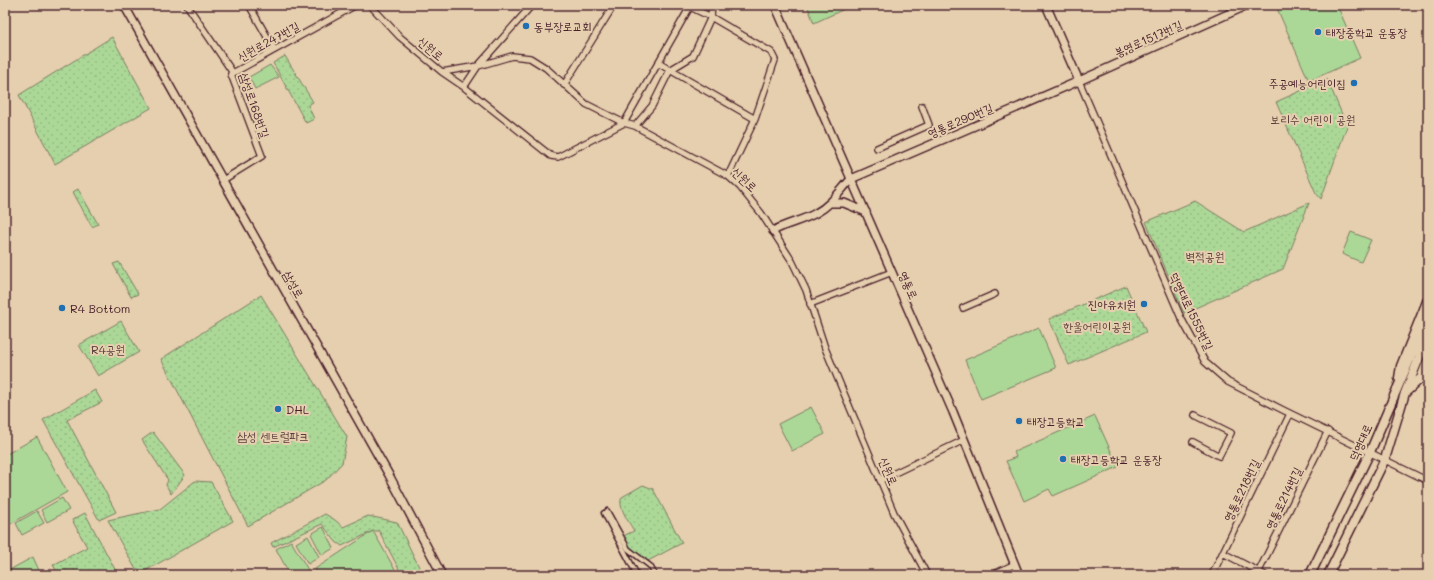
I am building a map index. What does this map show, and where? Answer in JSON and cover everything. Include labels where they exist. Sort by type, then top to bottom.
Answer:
[{"type":"main road","points":[[1397,390],[1401,366],[1428,298]]},
{"type":"main road","name":"덕영대로","points":[[1310,575],[1370,452],[1428,317]]},
{"type":"main road","points":[[1328,575],[1385,459],[1405,393],[1428,336]]},
{"type":"main road","points":[[1405,393],[1425,380],[1428,360]]},
{"type":"street","name":"삼성로","points":[[124,5],[442,575]]},
{"type":"street","name":"삼성로168번길","points":[[187,5],[233,73],[230,74],[262,156],[223,180]]},
{"type":"street","points":[[249,5],[274,49]]},
{"type":"street","name":"신원로247번길","points":[[233,73],[356,5]]},
{"type":"street","name":"신원로","points":[[370,5],[400,37],[442,72],[478,66],[512,56],[525,56],[541,65],[586,104],[624,123],[635,126],[728,176],[740,187],[770,224],[792,261],[806,290],[825,348],[880,480],[894,513],[926,575]]},
{"type":"street","points":[[464,87],[478,66],[532,5]]},
{"type":"street","points":[[564,85],[614,5]]},
{"type":"street","points":[[635,126],[652,106],[670,70],[693,56],[711,17],[712,5]]},
{"type":"street","name":"영통로","points":[[776,5],[964,440],[1019,575]]},
{"type":"street","points":[[1046,5],[1079,81]]},
{"type":"street","name":"봉영로1517번길","points":[[1079,81],[1248,5]]},
{"type":"street","points":[[442,72],[464,87],[554,157],[624,123],[689,6],[711,17],[774,55],[775,60],[755,119],[728,176]]},
{"type":"street","points":[[658,63],[755,119]]},
{"type":"street","name":"영통로290번길","points":[[851,179],[1079,81]]},
{"type":"street","name":"덕영대로1555번길","points":[[1079,81],[1181,318],[1205,362],[1228,382],[1428,481]]},
{"type":"street","points":[[877,148],[929,126],[922,106]]},
{"type":"street","points":[[773,231],[784,225],[814,214],[830,204],[851,179]]},
{"type":"street","points":[[830,204],[844,203],[866,212]]},
{"type":"street","points":[[810,304],[892,272]]},
{"type":"street","points":[[962,308],[995,294]]},
{"type":"street","name":"영통로218번길","points":[[1212,575],[1290,414]]},
{"type":"street","points":[[1193,442],[1219,456],[1231,433],[1195,415]]},
{"type":"street","name":"영통로214번길","points":[[1258,573],[1328,431]]},
{"type":"street","points":[[880,480],[964,440]]},
{"type":"street","points":[[637,575],[605,512],[628,549],[650,566],[655,575]]},
{"type":"street","points":[[1222,553],[1258,573],[1265,575]]},
{"type":"street","points":[[992,575],[1015,564]]},
{"type":"green space","points":[[807,5],[853,5],[814,23]]},
{"type":"green space","name":"태장중학교 운동장","points":[[1337,5],[1360,58],[1309,81],[1276,6]]},
{"type":"green space","points":[[112,37],[151,108],[55,164],[19,95]]},
{"type":"green space","points":[[285,56],[313,102],[308,105],[314,119],[306,123],[273,63]]},
{"type":"green space","points":[[270,65],[279,77],[255,89],[249,77]]},
{"type":"green space","name":"보리수 어린이 공원","points":[[1327,79],[1347,126],[1321,199],[1316,193],[1276,102]]},
{"type":"green space","points":[[78,189],[98,224],[92,227],[73,192]]},
{"type":"green space","name":"벽적공원","points":[[1195,201],[1244,232],[1309,203],[1283,269],[1184,313],[1146,222]]},
{"type":"green space","points":[[1351,232],[1371,240],[1361,262],[1342,254]]},
{"type":"green space","points":[[119,262],[138,294],[131,297],[113,264]]},
{"type":"green space","name":"한울어린이공원","points":[[1126,286],[1146,332],[1069,365],[1049,319]]},
{"type":"green space","name":"삼성 센트럴파크","points":[[261,295],[347,437],[342,463],[326,480],[248,526],[161,359]]},
{"type":"green space","name":"R4공원","points":[[121,321],[139,352],[98,376],[79,345]]},
{"type":"green space","points":[[1039,328],[1056,368],[981,399],[965,360]]},
{"type":"green space","points":[[95,390],[102,402],[67,420],[116,512],[99,520],[43,420]]},
{"type":"green space","points":[[811,407],[825,434],[792,451],[778,424]]},
{"type":"green space","name":"태장고등학교 운동장","points":[[1095,416],[1118,467],[1053,496],[1049,489],[1024,501],[1006,461],[1016,457],[1014,452]]},
{"type":"green space","points":[[153,432],[185,475],[171,494],[166,485],[168,480],[142,440]]},
{"type":"green space","points":[[37,437],[67,492],[5,527],[5,455]]},
{"type":"green space","points":[[195,481],[211,482],[233,521],[145,571],[135,568],[108,520],[160,509]]},
{"type":"green space","points":[[643,485],[653,489],[682,543],[648,561],[631,549],[623,536],[634,531],[622,509],[622,497]]},
{"type":"green space","points":[[62,498],[69,510],[47,522],[41,510]]},
{"type":"green space","points":[[37,511],[44,523],[22,535],[16,523]]},
{"type":"green space","points":[[85,513],[118,575],[59,575],[53,565],[87,547],[72,520]]},
{"type":"green space","points":[[325,514],[343,527],[368,516],[397,522],[423,575],[402,575],[379,531],[373,531],[342,546],[336,542],[322,524],[273,547],[271,543]]},
{"type":"green space","points":[[323,527],[334,548],[322,555],[311,534]]},
{"type":"green space","points":[[373,531],[398,575],[319,575],[315,569]]},
{"type":"green space","points":[[308,536],[319,557],[308,564],[296,543]]},
{"type":"green space","points":[[291,541],[308,570],[300,575],[290,575],[276,549]]},
{"type":"green space","points":[[33,557],[41,575],[8,575],[6,572]]},
{"type":"place","name":"동부장로교회","points":[[526,26]]},
{"type":"place","name":"태장중학교 운동장","points":[[1318,32]]},
{"type":"place","name":"주공예능어린이집","points":[[1354,83]]},
{"type":"place","name":"진아유치원","points":[[1144,304]]},
{"type":"place","name":"R4 Bottom","points":[[62,308]]},
{"type":"place","name":"DHL","points":[[278,409]]},
{"type":"place","name":"태장고등학교","points":[[1019,421]]},
{"type":"place","name":"태장고등학교 운동장","points":[[1063,459]]}]
